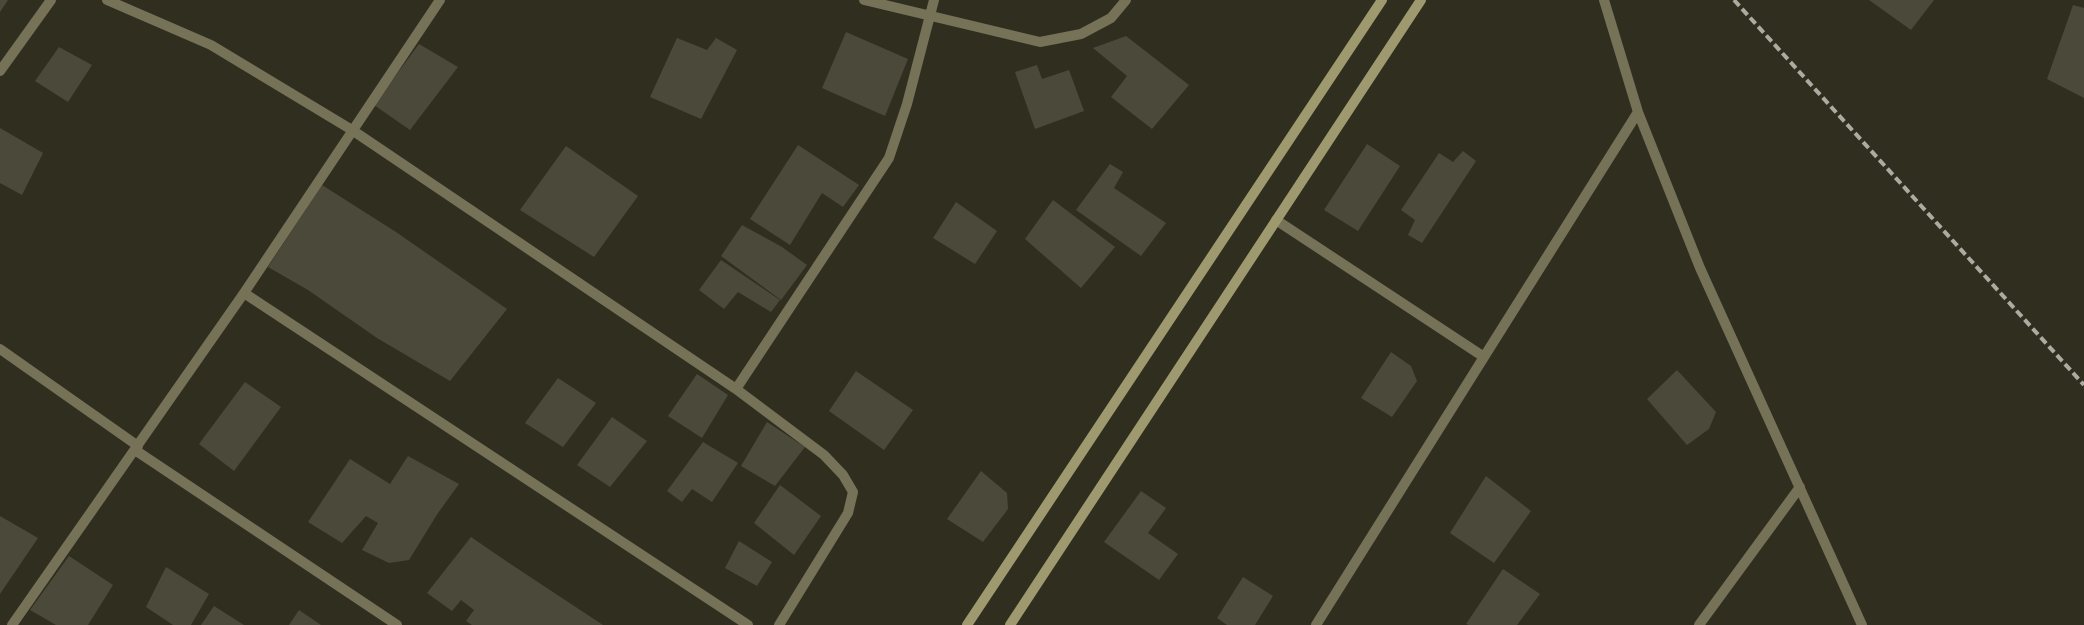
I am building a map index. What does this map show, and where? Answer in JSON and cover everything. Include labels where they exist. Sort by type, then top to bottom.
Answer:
[{"type":"main road","points":[[967,625],[1382,0]]},
{"type":"main road","points":[[1010,625],[1421,0]]},
{"type":"street","points":[[0,71],[50,0]]},
{"type":"street","points":[[107,0],[212,45],[352,130],[736,390],[824,455],[843,475],[853,492],[848,513],[779,625]]},
{"type":"street","points":[[12,625],[244,294],[440,0]]},
{"type":"street","points":[[864,0],[1040,42],[1081,34],[1111,18],[1126,0]]},
{"type":"street","points":[[736,390],[889,158],[899,134],[934,0]]},
{"type":"street","points":[[1604,0],[1638,112],[1700,268],[1862,625]]},
{"type":"street","points":[[1316,625],[1638,112]]},
{"type":"street","points":[[1276,220],[1484,357]]},
{"type":"street","points":[[244,294],[748,625]]},
{"type":"street","points":[[0,349],[137,448],[397,625]]},
{"type":"street","points":[[1699,625],[1800,487]]},
{"type":"building","points":[[0,0],[8,0],[0,12]]},
{"type":"building","points":[[1869,0],[1934,0],[1911,30]]},
{"type":"building","points":[[2073,5],[2084,8],[2084,98],[2047,79]]},
{"type":"building","points":[[846,32],[908,59],[885,116],[822,88]]},
{"type":"building","points":[[1126,36],[1189,85],[1152,129],[1111,97],[1127,76],[1093,48]]},
{"type":"building","points":[[677,38],[707,50],[716,38],[737,50],[701,119],[650,97]]},
{"type":"building","points":[[419,44],[458,67],[410,130],[374,105]]},
{"type":"building","points":[[59,47],[92,65],[68,102],[35,81]]},
{"type":"building","points":[[1037,65],[1042,79],[1069,70],[1084,111],[1035,129],[1015,72]]},
{"type":"building","points":[[0,128],[43,153],[22,195],[0,183]]},
{"type":"building","points":[[1367,144],[1400,166],[1358,231],[1324,210]]},
{"type":"building","points":[[798,145],[859,185],[843,207],[822,193],[790,245],[750,219]]},
{"type":"building","points":[[566,146],[638,196],[594,257],[520,210]]},
{"type":"building","points":[[1463,151],[1476,161],[1422,243],[1408,235],[1415,220],[1401,210],[1439,153],[1453,162]]},
{"type":"building","points":[[1110,164],[1123,172],[1114,188],[1166,223],[1141,256],[1076,210]]},
{"type":"building","points":[[322,185],[396,232],[507,309],[450,381],[377,338],[308,290],[268,267]]},
{"type":"building","points":[[1053,200],[1115,247],[1081,288],[1025,239]]},
{"type":"building","points":[[956,202],[997,231],[975,264],[933,238]]},
{"type":"building","points":[[742,225],[782,247],[807,265],[781,300],[721,256]]},
{"type":"building","points":[[721,260],[780,300],[771,312],[738,292],[724,309],[699,290]]},
{"type":"building","points":[[1391,352],[1411,366],[1417,381],[1392,417],[1361,398]]},
{"type":"building","points":[[1677,370],[1716,412],[1709,429],[1687,445],[1647,399]]},
{"type":"building","points":[[856,371],[913,410],[884,450],[829,411]]},
{"type":"building","points":[[697,374],[728,395],[702,438],[668,416]]},
{"type":"building","points":[[558,378],[596,403],[563,447],[525,423]]},
{"type":"building","points":[[245,382],[281,407],[234,471],[199,444]]},
{"type":"building","points":[[612,417],[647,441],[610,487],[577,465]]},
{"type":"building","points":[[767,422],[805,447],[775,486],[741,466]]},
{"type":"building","points":[[703,442],[738,463],[712,502],[692,489],[682,502],[667,491]]},
{"type":"building","points":[[408,456],[459,484],[438,513],[409,560],[389,563],[362,550],[378,523],[366,516],[342,543],[308,522],[350,459],[390,484]]},
{"type":"building","points":[[981,471],[1007,493],[1008,509],[983,542],[947,519]]},
{"type":"building","points":[[1486,476],[1531,511],[1494,563],[1450,533]]},
{"type":"building","points":[[780,485],[821,516],[794,555],[754,523]]},
{"type":"building","points":[[1141,491],[1166,508],[1148,533],[1178,554],[1159,580],[1104,542]]},
{"type":"building","points":[[0,516],[38,538],[0,594]]},
{"type":"building","points":[[471,537],[603,625],[472,625],[466,621],[474,610],[461,600],[452,611],[427,593]]},
{"type":"building","points":[[739,541],[772,562],[757,586],[725,568]]},
{"type":"building","points":[[69,556],[113,585],[88,625],[56,625],[30,610]]},
{"type":"building","points":[[166,567],[209,594],[191,625],[173,625],[146,607]]},
{"type":"building","points":[[1503,569],[1540,594],[1517,625],[1466,624]]},
{"type":"building","points":[[1243,577],[1273,596],[1255,625],[1227,625],[1217,618]]},
{"type":"building","points":[[214,606],[244,625],[201,625]]},
{"type":"building","points":[[299,610],[321,625],[289,625]]},
{"type":"railway","points":[[1734,0],[2084,385]]}]
